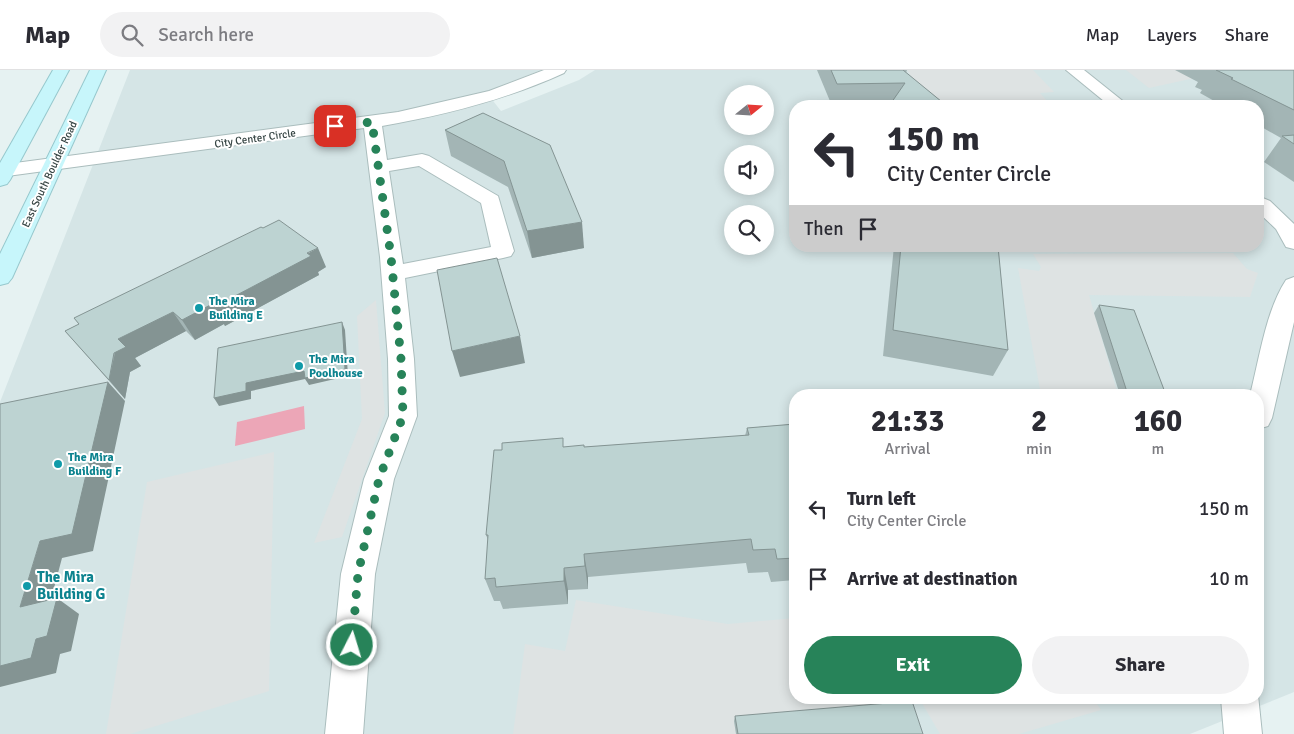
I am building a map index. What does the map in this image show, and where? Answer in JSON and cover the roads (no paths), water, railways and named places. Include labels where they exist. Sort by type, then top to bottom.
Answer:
[{"type":"main road","points":[[2,174],[61,70]]},
{"type":"main road","name":"East South Boulder Road","points":[[0,278],[98,70]]},
{"type":"street","name":"City Center Circle","points":[[2,174],[54,165],[411,116],[472,103],[536,81],[558,70]]},
{"type":"street","points":[[1074,70],[1112,100]]},
{"type":"street","points":[[344,734],[358,574],[379,479],[403,416],[401,359],[372,122]]},
{"type":"street","points":[[379,167],[422,160],[491,200],[503,251],[392,274]]},
{"type":"street","points":[[1264,208],[1292,236],[1294,242]]},
{"type":"street","points":[[1264,394],[1294,285]]},
{"type":"street","points":[[1240,704],[1243,734]]},
{"type":"place","name":"The Mira Building E","points":[[199,308]]},
{"type":"place","name":"The Mira Poolhouse","points":[[299,366]]},
{"type":"place","name":"The Mira Building F","points":[[58,464]]},
{"type":"place","name":"The Mira Building G","points":[[27,586]]}]
